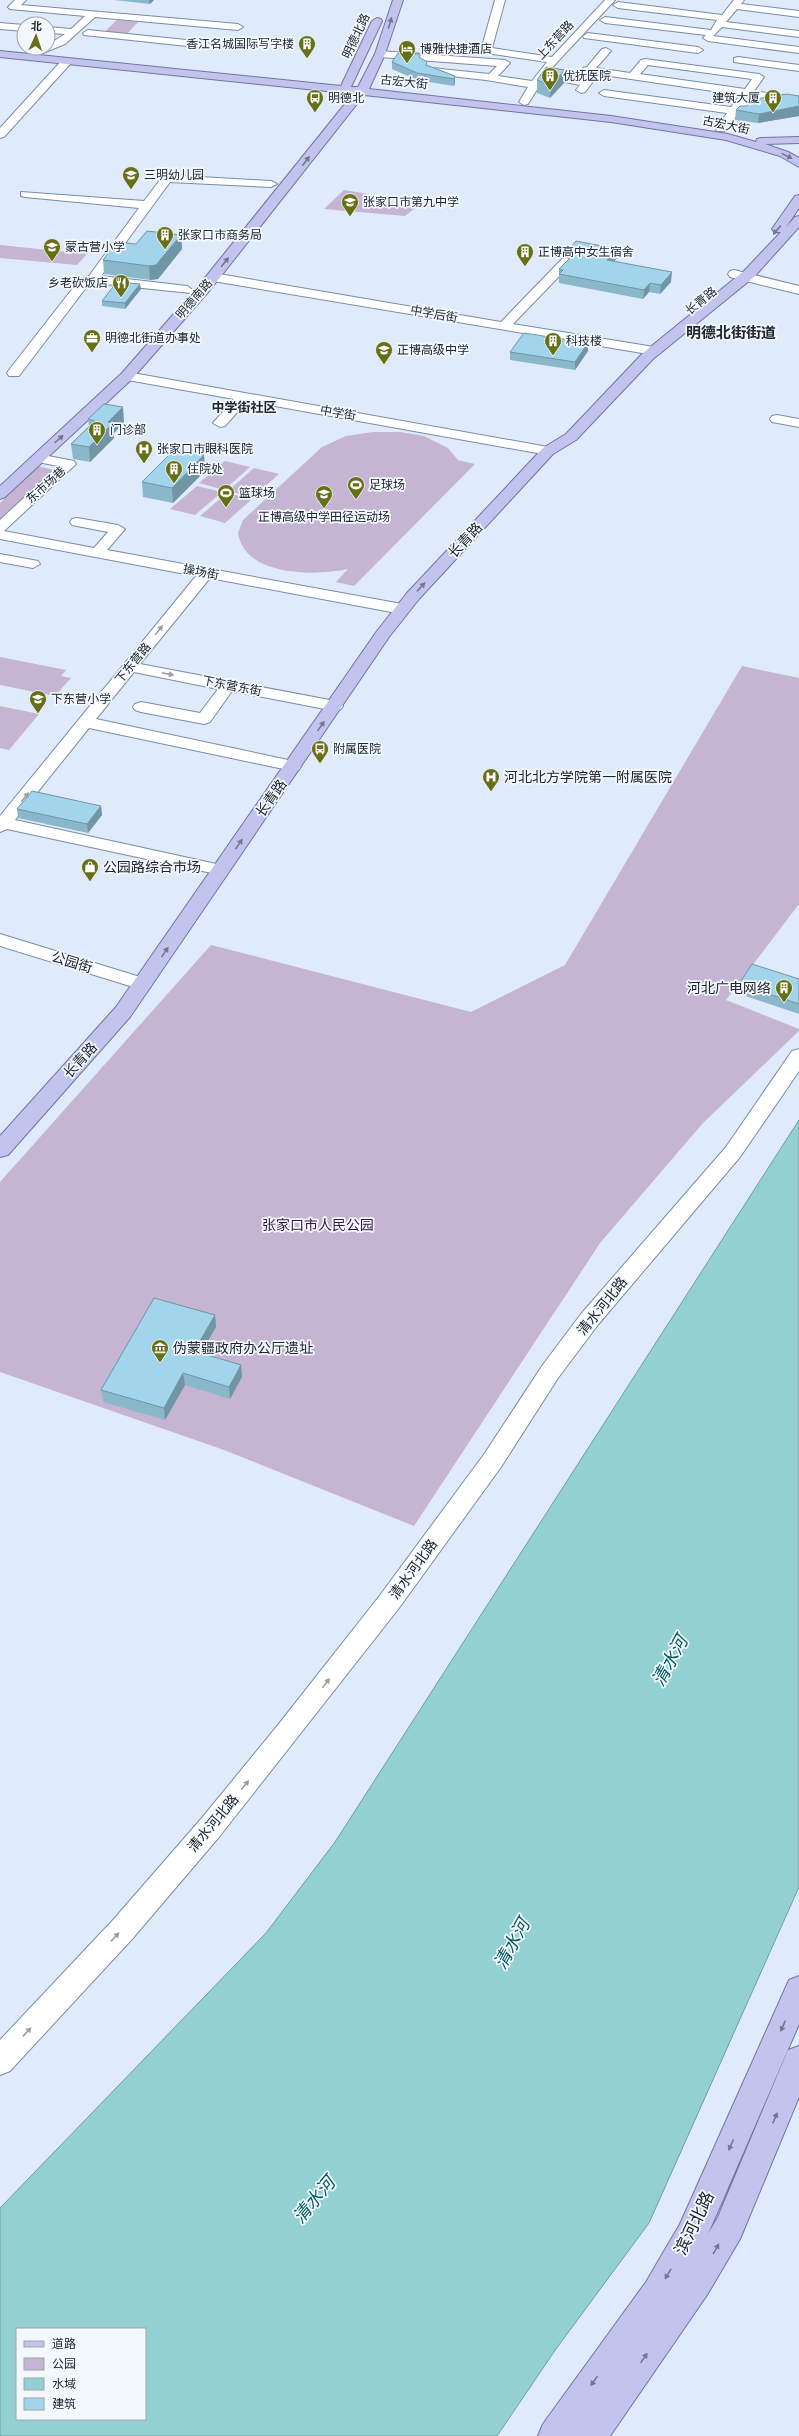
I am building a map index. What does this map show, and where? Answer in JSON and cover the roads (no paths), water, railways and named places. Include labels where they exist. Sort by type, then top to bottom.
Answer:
[{"type":"main road","name":"明德北路","points":[[346,86],[368,44],[388,0]]},
{"type":"main road","name":"明德北路","points":[[363,88],[370,73],[385,51],[398,0]]},
{"type":"main road","points":[[368,44],[385,51]]},
{"type":"main road","name":"古宏大街","points":[[0,49],[16,50]]},
{"type":"main road","name":"古宏大街","points":[[56,52],[74,52],[135,65],[298,84],[346,86]]},
{"type":"main road","name":"古宏大街","points":[[0,54],[74,52]]},
{"type":"main road","name":"古宏大街","points":[[135,65],[310,80],[393,94],[568,114],[725,129],[784,154],[799,163]]},
{"type":"main road","points":[[310,80],[353,72]]},
{"type":"main road","points":[[370,73],[403,89]]},
{"type":"main road","points":[[298,84],[327,103],[346,86]]},
{"type":"main road","name":"古宏大街","points":[[363,88],[403,89],[524,102],[725,129],[782,141],[799,149]]},
{"type":"main road","name":"明德南路","points":[[0,494],[127,376],[209,282],[363,88]]},
{"type":"main road","points":[[351,103],[393,94]]},
{"type":"main road","points":[[317,125],[333,126]]},
{"type":"main road","points":[[725,129],[782,141],[799,140]]},
{"type":"main road","points":[[746,133],[799,133]]},
{"type":"main road","name":"明德南路","points":[[153,327],[188,288],[280,172]]},
{"type":"main road","name":"长青路","points":[[740,276],[778,230],[799,198]]},
{"type":"main road","name":"长青路","points":[[0,1150],[123,1012],[402,609],[548,452],[571,437],[648,350],[740,276],[799,220]]},
{"type":"main road","points":[[188,288],[209,282]]},
{"type":"main road","points":[[0,479],[114,370]]},
{"type":"main road","points":[[79,405],[94,407]]},
{"type":"main road","name":"滨河北路","points":[[555,2436],[657,2293],[691,2236],[799,1990]]},
{"type":"main road","name":"滨河北路","points":[[590,2436],[696,2284],[729,2228],[799,2061]]},
{"type":"street","points":[[500,0],[496,20],[489,31],[486,50],[554,60]]},
{"type":"street","points":[[66,1],[96,9],[107,15],[238,27]]},
{"type":"street","points":[[723,1],[799,14]]},
{"type":"street","points":[[614,2],[762,29],[799,34]]},
{"type":"street","name":"上东营路","points":[[524,102],[541,74],[567,45],[614,2]]},
{"type":"street","points":[[684,67],[737,3]]},
{"type":"street","points":[[12,4],[96,9]]},
{"type":"street","points":[[56,46],[74,32],[96,9]]},
{"type":"street","points":[[0,135],[74,52],[88,34],[107,15]]},
{"type":"street","points":[[605,20],[710,36],[751,44],[799,50]]},
{"type":"street","points":[[0,26],[16,27]]},
{"type":"street","points":[[751,44],[762,29]]},
{"type":"street","points":[[56,31],[74,32]]},
{"type":"street","points":[[88,34],[206,45]]},
{"type":"street","points":[[588,36],[696,52],[709,56]]},
{"type":"street","points":[[567,45],[580,47]]},
{"type":"street","points":[[571,78],[610,51],[593,49]]},
{"type":"street","points":[[385,51],[422,50]]},
{"type":"street","points":[[385,51],[505,63],[492,77]]},
{"type":"street","points":[[633,76],[650,57],[635,55]]},
{"type":"street","points":[[724,58],[799,68]]},
{"type":"street","points":[[645,62],[754,78],[771,82]]},
{"type":"street","points":[[725,129],[734,111],[747,93],[760,63]]},
{"type":"street","points":[[587,68],[747,93]]},
{"type":"street","points":[[432,71],[492,77],[490,78],[534,85]]},
{"type":"street","points":[[541,74],[571,78],[574,81],[587,83],[581,90]]},
{"type":"street","points":[[604,93],[734,111]]},
{"type":"street","points":[[725,129],[736,123],[745,107],[755,104],[760,95],[799,101]]},
{"type":"street","points":[[93,279],[167,178],[271,184]]},
{"type":"street","points":[[25,194],[146,206]]},
{"type":"street","points":[[504,326],[566,262]]},
{"type":"street","points":[[740,276],[799,290]]},
{"type":"street","points":[[14,373],[84,282],[93,279],[188,288]]},
{"type":"street","name":"中学后街","points":[[209,282],[342,300],[648,350]]},
{"type":"street","points":[[309,296],[342,300],[373,307]]},
{"type":"street","name":"中学街","points":[[127,376],[548,452]]},
{"type":"street","points":[[220,423],[244,396]]},
{"type":"street","points":[[777,418],[799,423]]},
{"type":"street","name":"东市场巷","points":[[0,528],[69,464],[38,458]]},
{"type":"street","points":[[78,522],[118,529],[98,552]]},
{"type":"street","name":"操场街","points":[[0,534],[402,609]]},
{"type":"street","points":[[0,558],[33,564]]},
{"type":"street","name":"下东营路","points":[[2,825],[206,573]]},
{"type":"street","name":"下东营东街","points":[[130,667],[334,706]]},
{"type":"street","points":[[141,707],[204,719],[228,686]]},
{"type":"street","points":[[85,722],[293,766]]},
{"type":"street","points":[[2,825],[221,870]]},
{"type":"street","name":"公园街","points":[[0,940],[143,984]]},
{"type":"street","name":"清水河北路","points":[[0,2060],[128,1924],[210,1828],[287,1733],[390,1602],[493,1460],[554,1366],[611,1294],[732,1152],[799,1056]]},
{"type":"water","name":"清水河","points":[[799,1120],[799,1887],[649,2223],[556,2349],[497,2436],[0,2436],[0,2208],[266,1933],[335,1842]]},
{"type":"place","name":"香江名城国际写字楼","points":[[307,59]]},
{"type":"place","name":"博雅快捷酒店","points":[[407,64]]},
{"type":"place","name":"优抚医院","points":[[550,91]]},
{"type":"place","name":"明德北","points":[[315,113]]},
{"type":"place","name":"建筑大厦","points":[[773,113]]},
{"type":"place","name":"三明幼儿园","points":[[131,190]]},
{"type":"place","name":"张家口市第九中学","points":[[350,217]]},
{"type":"place","name":"张家口市商务局","points":[[165,250]]},
{"type":"place","name":"蒙古营小学","points":[[52,262]]},
{"type":"place","name":"正博高中女生宿舍","points":[[525,267]]},
{"type":"place","name":"乡老砍饭店","points":[[121,298]]},
{"type":"place","name":"明德北街道办事处","points":[[92,353]]},
{"type":"place","name":"科技楼","points":[[553,356]]},
{"type":"place","name":"正博高级中学","points":[[384,365]]},
{"type":"place","name":"门诊部","points":[[97,445]]},
{"type":"place","name":"张家口市眼科医院","points":[[144,464]]},
{"type":"place","name":"住院处","points":[[174,484]]},
{"type":"place","name":"足球场","points":[[356,500]]},
{"type":"place","name":"篮球场","points":[[226,508]]},
{"type":"place","name":"正博高级中学田径运动场","points":[[324,509]]},
{"type":"place","name":"下东营小学","points":[[38,714]]},
{"type":"place","name":"附属医院","points":[[320,764]]},
{"type":"place","name":"河北北方学院第一附属医院","points":[[491,792]]},
{"type":"place","name":"公园路综合市场","points":[[90,882]]},
{"type":"place","name":"河北广电网络","points":[[784,1003]]},
{"type":"place","name":"伪蒙疆政府办公厅遗址","points":[[160,1363]]},
{"type":"district","name":"明德北街街道","points":[[731,333]]},
{"type":"district","name":"中学街社区","points":[[244,407]]},
{"type":"park label","name":"张家口市人民公园","points":[[318,1225]]}]
